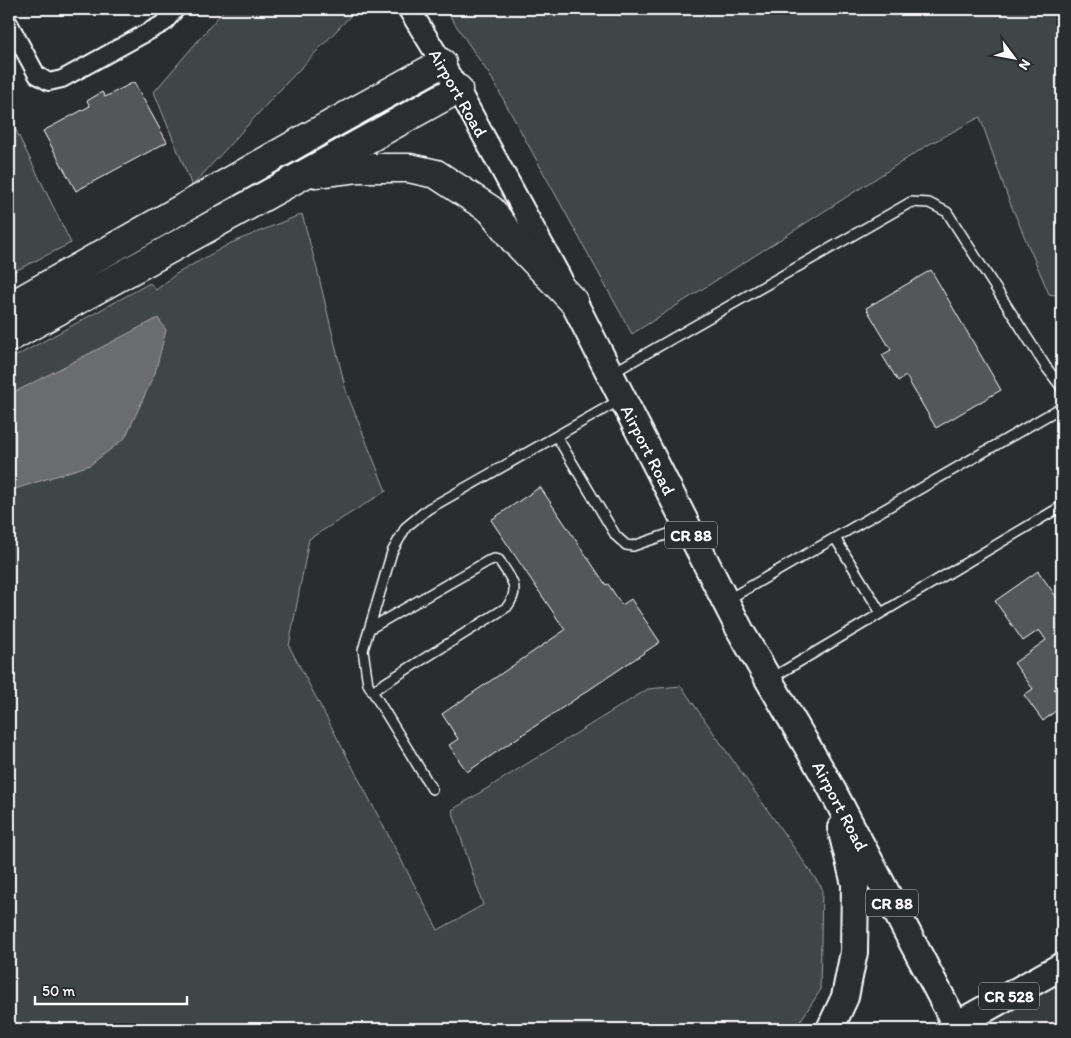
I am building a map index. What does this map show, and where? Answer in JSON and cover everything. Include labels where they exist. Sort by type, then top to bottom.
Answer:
[{"type":"highway","points":[[9,307],[442,63]]},
{"type":"highway","points":[[9,338],[458,89]]},
{"type":"highway","points":[[302,175],[358,168],[409,168],[436,174],[491,210],[514,240],[572,301]]},
{"type":"main road","name":"Airport Road","points":[[572,301],[741,632],[828,782],[954,1028]]},
{"type":"main road","points":[[828,782],[855,884],[854,952],[845,997],[830,1029]]},
{"type":"main road","name":"CR 528","points":[[954,1028],[1062,966]]},
{"type":"street","points":[[9,23],[37,75],[50,82],[62,79],[164,23],[176,9]]},
{"type":"street","name":"Airport Road","points":[[409,9],[458,89],[572,301]]},
{"type":"lane","points":[[610,374],[911,202],[929,203],[948,212],[1046,367],[1062,388]]},
{"type":"lane","points":[[432,789],[368,684],[363,650],[392,552],[406,526],[428,509],[622,399]]},
{"type":"lane","points":[[725,601],[1062,407]]},
{"type":"lane","points":[[557,437],[616,536],[626,545],[633,546],[688,528]]},
{"type":"lane","points":[[768,680],[1062,506]]},
{"type":"lane","points":[[835,538],[881,613]]},
{"type":"lane","points":[[369,629],[494,559],[498,560],[514,584],[514,596],[506,607],[372,691]]},
{"type":"shaded area","points":[[225,9],[357,9],[192,186],[154,92]]},
{"type":"shaded area","points":[[445,9],[1062,9],[1062,296],[1049,294],[1008,198],[980,117],[928,145],[632,334],[491,77]]},
{"type":"shaded area","points":[[9,116],[71,243],[9,274]]},
{"type":"shaded area","points":[[302,214],[346,391],[386,491],[309,539],[289,646],[438,930],[483,905],[452,810],[648,689],[681,686],[822,888],[820,991],[795,1029],[9,1029],[9,360],[150,283],[156,290],[176,274],[231,243]]},
{"type":"shaded area","points":[[158,318],[166,330],[155,373],[125,438],[90,465],[9,491],[9,395]]},
{"type":"shaded area","points":[[1062,963],[1062,1029],[949,1029]]},
{"type":"building","points":[[134,82],[167,142],[76,191],[43,131],[90,106],[87,101],[102,92],[105,97]]},
{"type":"building","points":[[931,270],[1001,390],[936,428],[906,376],[898,381],[882,355],[891,350],[866,308]]},
{"type":"building","points":[[540,487],[606,585],[608,584],[622,605],[631,599],[660,642],[467,772],[449,745],[458,739],[442,714],[565,630],[491,520]]},
{"type":"building","points":[[1038,571],[1060,602],[1062,601],[1062,683],[1054,689],[1062,701],[1062,706],[1043,721],[1024,695],[1033,689],[1014,663],[1046,640],[1039,630],[1023,641],[995,601]]}]
